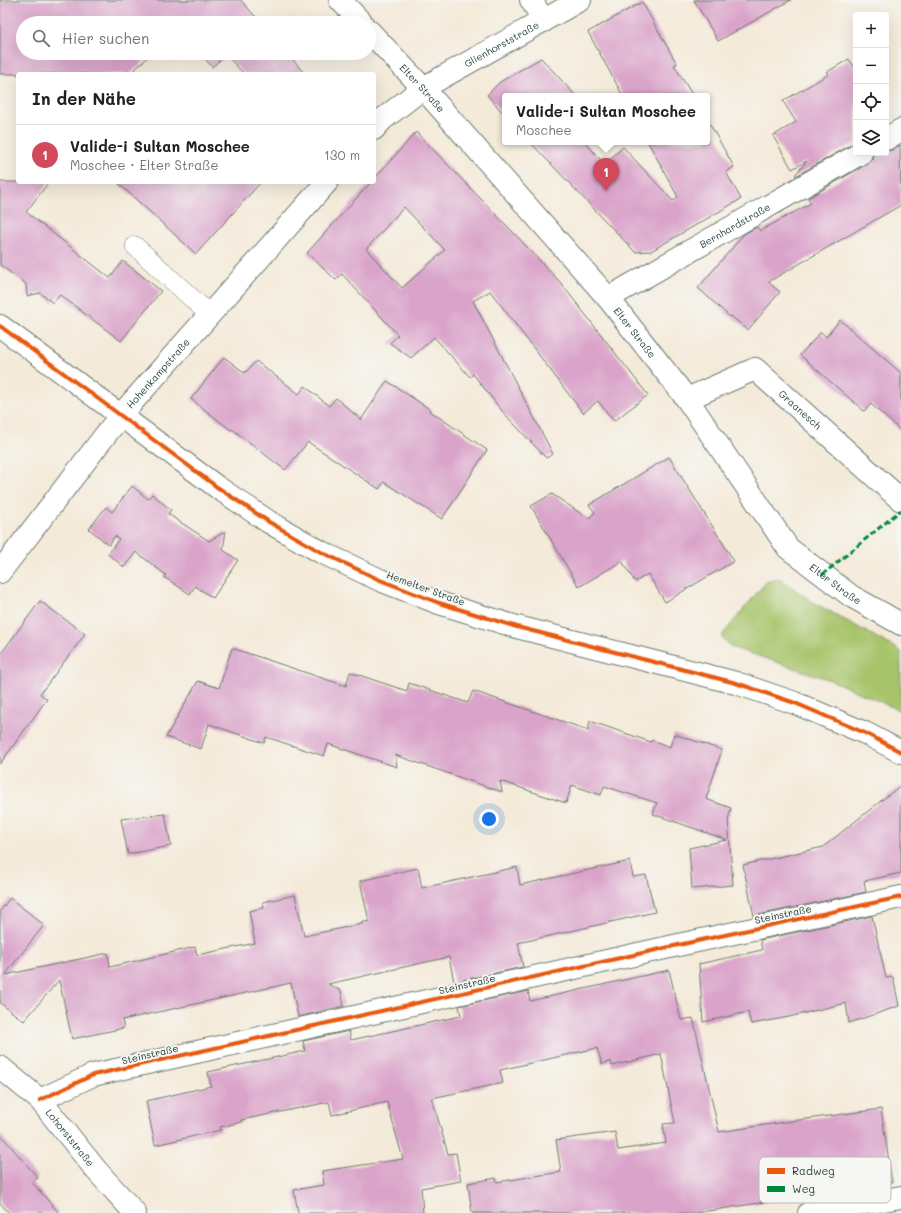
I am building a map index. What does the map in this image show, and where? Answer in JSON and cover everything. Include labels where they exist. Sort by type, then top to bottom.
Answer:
[{"type":"street","points":[[340,0],[355,16]]},
{"type":"street","points":[[531,0],[544,20]]},
{"type":"street","name":"Glienhorststraße","points":[[423,88],[580,0]]},
{"type":"street","name":"Elter Straße","points":[[376,38],[423,88],[608,298],[687,399],[788,548],[851,596],[901,624]]},
{"type":"street","points":[[376,127],[383,119],[423,88]]},
{"type":"street","points":[[889,137],[901,130]]},
{"type":"street","name":"Bernhardstraße","points":[[608,298],[856,156]]},
{"type":"street","name":"Hohenkampstraße","points":[[0,572],[120,416],[325,184]]},
{"type":"street","name":"Hemelter Straße","points":[[0,326],[217,488],[269,522],[321,552],[380,580],[439,603],[517,627],[736,683],[795,703],[865,733],[901,752]]},
{"type":"street","name":"Graanesch","points":[[687,399],[755,369],[901,500]]},
{"type":"street","name":"Steinstraße","points":[[40,1100],[93,1075],[901,897]]},
{"type":"street","name":"Lohorststraße","points":[[0,1067],[40,1100],[97,1172],[135,1213]]},
{"type":"street","points":[[891,1199],[901,1197]]},
{"type":"street","points":[[809,1213],[866,1203]]},
{"type":"lane","points":[[135,246],[210,315]]},
{"type":"green space","points":[[779,578],[813,602],[901,651],[901,711],[833,681],[731,647],[722,637],[724,633],[766,582]]},
{"type":"building","points":[[0,0],[241,0],[255,16],[16,16],[16,60],[145,60],[132,72],[16,72],[16,74],[0,74]]},
{"type":"building","points":[[694,0],[791,0],[718,41]]},
{"type":"building","points":[[642,2],[677,64],[674,65],[691,93],[621,93],[588,32]]},
{"type":"building","points":[[541,58],[573,93],[502,93],[502,112],[487,95],[500,82]]},
{"type":"building","points":[[849,59],[853,65],[853,144],[796,176],[795,175],[807,161],[792,169],[773,136],[796,122],[783,101],[829,74],[827,72]]},
{"type":"building","points":[[206,60],[220,60],[212,67]]},
{"type":"building","points":[[231,60],[293,60],[303,72],[242,72]]},
{"type":"building","points":[[710,124],[734,167],[726,172],[741,199],[651,251],[635,252],[533,145],[588,145],[604,164],[623,147],[673,201],[678,197],[650,145],[710,145]]},
{"type":"building","points":[[416,132],[560,282],[648,395],[614,421],[598,401],[583,413],[490,291],[473,301],[553,454],[546,458],[502,411],[473,374],[470,377],[434,337],[411,358],[390,343],[398,335],[342,274],[336,280],[307,253],[369,184],[376,184],[376,177]],"holes":[[[404,207],[445,250],[402,288],[366,249]]]},
{"type":"building","points":[[900,145],[901,205],[768,282],[780,292],[748,330],[731,316],[730,317],[698,288],[744,234],[757,227],[760,231],[811,203],[808,198],[867,164],[872,159],[872,156],[889,156],[889,150]]},
{"type":"building","points":[[0,182],[16,182],[16,184],[47,184],[26,212],[110,278],[123,261],[161,291],[121,341],[60,295],[53,303],[40,293],[27,296],[26,284],[0,265]]},
{"type":"building","points":[[119,184],[259,184],[196,254]]},
{"type":"building","points":[[840,320],[901,373],[901,431],[871,404],[864,411],[800,355],[821,332],[826,337]]},
{"type":"building","points":[[224,357],[245,373],[256,361],[299,394],[305,386],[329,406],[336,398],[361,420],[387,381],[487,450],[442,519],[384,482],[379,489],[308,442],[285,470],[191,399]]},
{"type":"building","points":[[669,457],[734,561],[665,602],[648,574],[635,582],[622,561],[579,587],[531,506],[552,494],[589,519],[595,512],[589,505]]},
{"type":"building","points":[[132,486],[148,499],[152,494],[171,510],[168,514],[209,541],[226,531],[223,550],[238,560],[213,598],[195,586],[190,594],[164,577],[166,575],[136,552],[124,567],[108,554],[119,539],[115,536],[109,545],[89,529],[106,507],[112,512]]},
{"type":"building","points":[[40,601],[85,634],[40,694],[47,699],[0,764],[0,655]]},
{"type":"building","points":[[232,648],[346,686],[350,672],[407,691],[409,683],[468,703],[473,691],[588,730],[590,721],[670,747],[674,734],[722,750],[706,799],[731,808],[728,820],[733,885],[692,889],[689,848],[727,840],[653,814],[657,803],[604,786],[601,795],[572,785],[566,803],[500,781],[502,792],[395,755],[397,767],[328,744],[324,756],[266,737],[264,743],[209,724],[201,749],[166,737],[198,681],[219,688]]},
{"type":"building","points":[[901,785],[901,873],[864,881],[866,892],[754,916],[743,865],[823,847]]},
{"type":"building","points":[[165,814],[171,846],[128,854],[121,819]]},
{"type":"building","points":[[630,861],[633,877],[646,875],[655,912],[518,943],[523,967],[454,982],[449,957],[328,984],[341,991],[344,1006],[298,1017],[291,983],[122,1020],[124,1028],[72,1039],[59,980],[24,1021],[0,1003],[0,911],[10,898],[44,925],[5,975],[108,953],[110,967],[195,947],[197,955],[255,943],[249,911],[264,908],[263,902],[295,895],[304,936],[362,924],[361,923],[369,921],[360,881],[418,868],[422,888],[517,867],[520,885]]},
{"type":"building","points":[[872,916],[886,978],[893,977],[899,1006],[849,1023],[846,1003],[789,1017],[751,1024],[748,1012],[703,1022],[699,964],[762,950],[760,940]]},
{"type":"building","points":[[669,970],[681,1020],[693,1018],[719,1132],[881,1109],[888,1157],[759,1157],[759,1203],[695,1213],[472,1213],[468,1183],[496,1178],[497,1182],[561,1172],[556,1140],[615,1132],[618,1150],[666,1143],[663,1124],[675,1123],[661,1054],[612,1066],[611,1061],[602,1064],[597,1048],[500,1070],[503,1083],[432,1098],[448,1154],[456,1153],[461,1181],[421,1188],[423,1213],[298,1213],[294,1190],[324,1185],[322,1171],[403,1159],[387,1102],[332,1115],[329,1102],[241,1120],[242,1122],[220,1127],[221,1130],[155,1145],[146,1101],[211,1086],[208,1072],[305,1051],[303,1041],[349,1031],[351,1040],[461,1016],[459,1006],[528,991],[530,1001]]},
{"type":"building","points":[[0,1134],[38,1178],[32,1182],[59,1213],[9,1213],[0,1203]]},
{"type":"marked path","points":[[822,575],[901,510]]},
{"type":"cycle path","points":[[0,326],[217,487],[269,522],[321,552],[380,580],[439,603],[517,627],[736,683],[795,703],[865,733],[901,752]]},
{"type":"cycle path","points":[[40,1100],[93,1075],[901,897]]},
{"type":"place","name":"Valide-i Sultan Moschee","points":[[606,191]]}]
